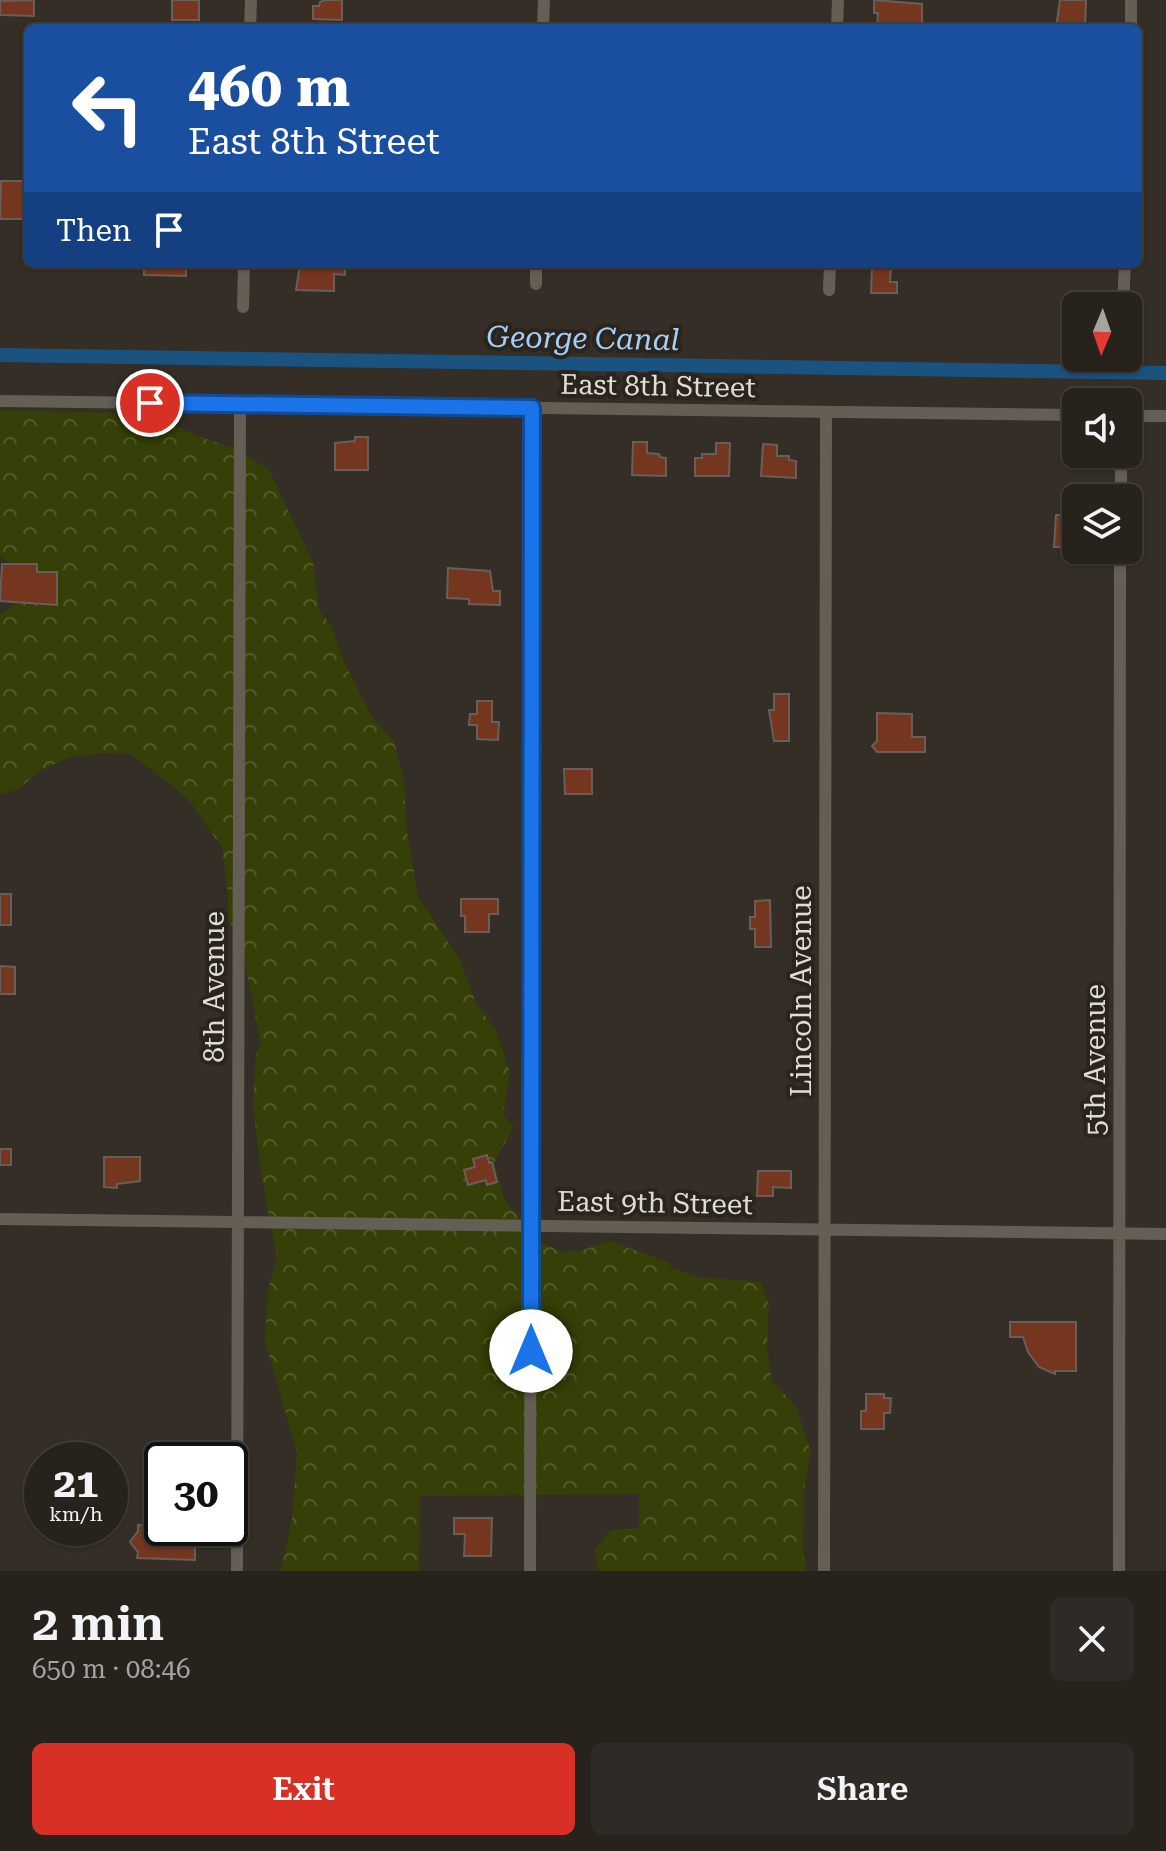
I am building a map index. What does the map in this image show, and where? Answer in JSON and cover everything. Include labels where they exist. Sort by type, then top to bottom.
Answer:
[{"type":"street","points":[[250,24],[251,0]]},
{"type":"street","points":[[543,24],[544,0]]},
{"type":"street","points":[[837,24],[838,0]]},
{"type":"street","points":[[1131,0],[1131,24]]},
{"type":"street","points":[[243,307],[244,268]]},
{"type":"street","points":[[536,268],[536,284]]},
{"type":"street","points":[[829,290],[830,268]]},
{"type":"street","points":[[1124,292],[1125,268]]},
{"type":"street","name":"East 8th Street","points":[[0,401],[1062,415]]},
{"type":"street","name":"8th Avenue","points":[[237,1571],[240,404]]},
{"type":"street","points":[[530,1571],[532,408]]},
{"type":"street","name":"Lincoln Avenue","points":[[824,1571],[826,412]]},
{"type":"street","points":[[1142,416],[1166,416]]},
{"type":"street","name":"5th Avenue","points":[[1119,1571],[1120,564]]},
{"type":"street","name":"East 9th Street","points":[[0,1219],[1166,1234]]},
{"type":"green space","points":[[0,410],[131,413],[171,424],[237,449],[269,470],[313,562],[319,611],[331,625],[344,661],[370,714],[394,742],[404,781],[406,825],[418,896],[460,960],[475,1001],[497,1033],[510,1072],[503,1115],[514,1127],[494,1163],[505,1201],[534,1239],[561,1252],[583,1250],[610,1241],[698,1277],[761,1282],[769,1304],[767,1348],[772,1381],[796,1406],[811,1452],[804,1489],[803,1552],[806,1571],[599,1571],[594,1551],[611,1530],[639,1528],[639,1494],[420,1496],[419,1571],[281,1571],[292,1519],[297,1453],[265,1341],[268,1290],[277,1257],[263,1185],[253,1107],[256,1054],[261,1045],[245,964],[228,917],[222,848],[192,804],[131,754],[70,757],[41,770],[17,790],[0,794],[0,614],[24,598],[13,566],[0,555]]},
{"type":"building","points":[[34,0],[34,16],[0,15],[0,1]]},
{"type":"building","points":[[172,0],[199,0],[199,20],[172,20]]},
{"type":"building","points":[[325,0],[342,0],[342,20],[313,19],[313,6],[319,6]]},
{"type":"building","points":[[874,0],[922,4],[922,24],[877,24],[878,13],[874,13]]},
{"type":"building","points":[[1060,0],[1086,0],[1085,24],[1057,24]]},
{"type":"building","points":[[1,181],[24,181],[24,219],[0,219]]},
{"type":"building","points":[[144,268],[186,268],[186,276],[144,275]]},
{"type":"building","points":[[299,268],[345,268],[345,275],[334,274],[334,291],[296,290]]},
{"type":"building","points":[[872,268],[891,268],[890,282],[897,282],[897,293],[871,293]]},
{"type":"building","points":[[355,437],[368,437],[368,470],[335,470],[335,443],[355,441]]},
{"type":"building","points":[[633,442],[647,442],[647,453],[666,458],[666,476],[632,475]]},
{"type":"building","points":[[716,443],[730,443],[729,476],[695,476],[695,458],[702,458],[702,454],[716,454]]},
{"type":"building","points":[[763,444],[777,445],[777,456],[789,456],[789,460],[796,461],[796,478],[761,476]]},
{"type":"building","points":[[1056,515],[1062,515],[1062,547],[1054,547]]},
{"type":"building","points":[[2,564],[37,564],[37,572],[57,572],[57,605],[0,601]]},
{"type":"building","points":[[448,568],[490,571],[493,591],[500,591],[500,605],[469,604],[469,599],[447,598]]},
{"type":"building","points":[[774,694],[789,694],[789,741],[774,741],[769,710],[774,710]]},
{"type":"building","points":[[477,701],[492,701],[492,722],[499,722],[498,740],[477,739],[477,725],[469,725],[470,714],[477,714]]},
{"type":"building","points":[[877,713],[912,714],[912,737],[925,737],[925,752],[877,752],[872,746],[877,741]]},
{"type":"building","points":[[564,769],[592,769],[592,794],[565,794]]},
{"type":"building","points":[[0,894],[11,894],[11,925],[0,925]]},
{"type":"building","points":[[461,899],[498,899],[498,914],[489,914],[489,932],[465,932]]},
{"type":"building","points":[[770,900],[771,947],[755,947],[755,929],[750,929],[750,917],[755,917],[755,901]]},
{"type":"building","points":[[0,966],[15,967],[15,994],[0,994]]},
{"type":"building","points":[[0,1149],[11,1149],[11,1165],[0,1165]]},
{"type":"building","points":[[487,1155],[497,1182],[487,1185],[486,1180],[468,1185],[464,1170],[475,1167],[473,1159]]},
{"type":"building","points":[[104,1157],[140,1157],[140,1181],[117,1184],[117,1188],[104,1187]]},
{"type":"building","points":[[758,1171],[791,1171],[791,1188],[773,1187],[773,1196],[757,1196]]},
{"type":"building","points":[[1010,1322],[1076,1322],[1076,1371],[1055,1371],[1055,1374],[1039,1367],[1028,1352],[1023,1337],[1010,1337]]},
{"type":"building","points":[[866,1394],[884,1394],[884,1398],[891,1398],[890,1413],[884,1413],[884,1429],[861,1429],[861,1411],[866,1411]]},
{"type":"building","points":[[454,1518],[492,1518],[491,1556],[464,1556],[465,1534],[454,1534]]},
{"type":"building","points":[[138,1525],[144,1525],[144,1546],[195,1546],[195,1560],[137,1558],[138,1552],[130,1542],[138,1531]]},
{"type":"waterway","name":"George Canal","points":[[0,355],[1166,373]]},
{"type":"route","points":[[150,403],[532,408],[531,1351]]}]
